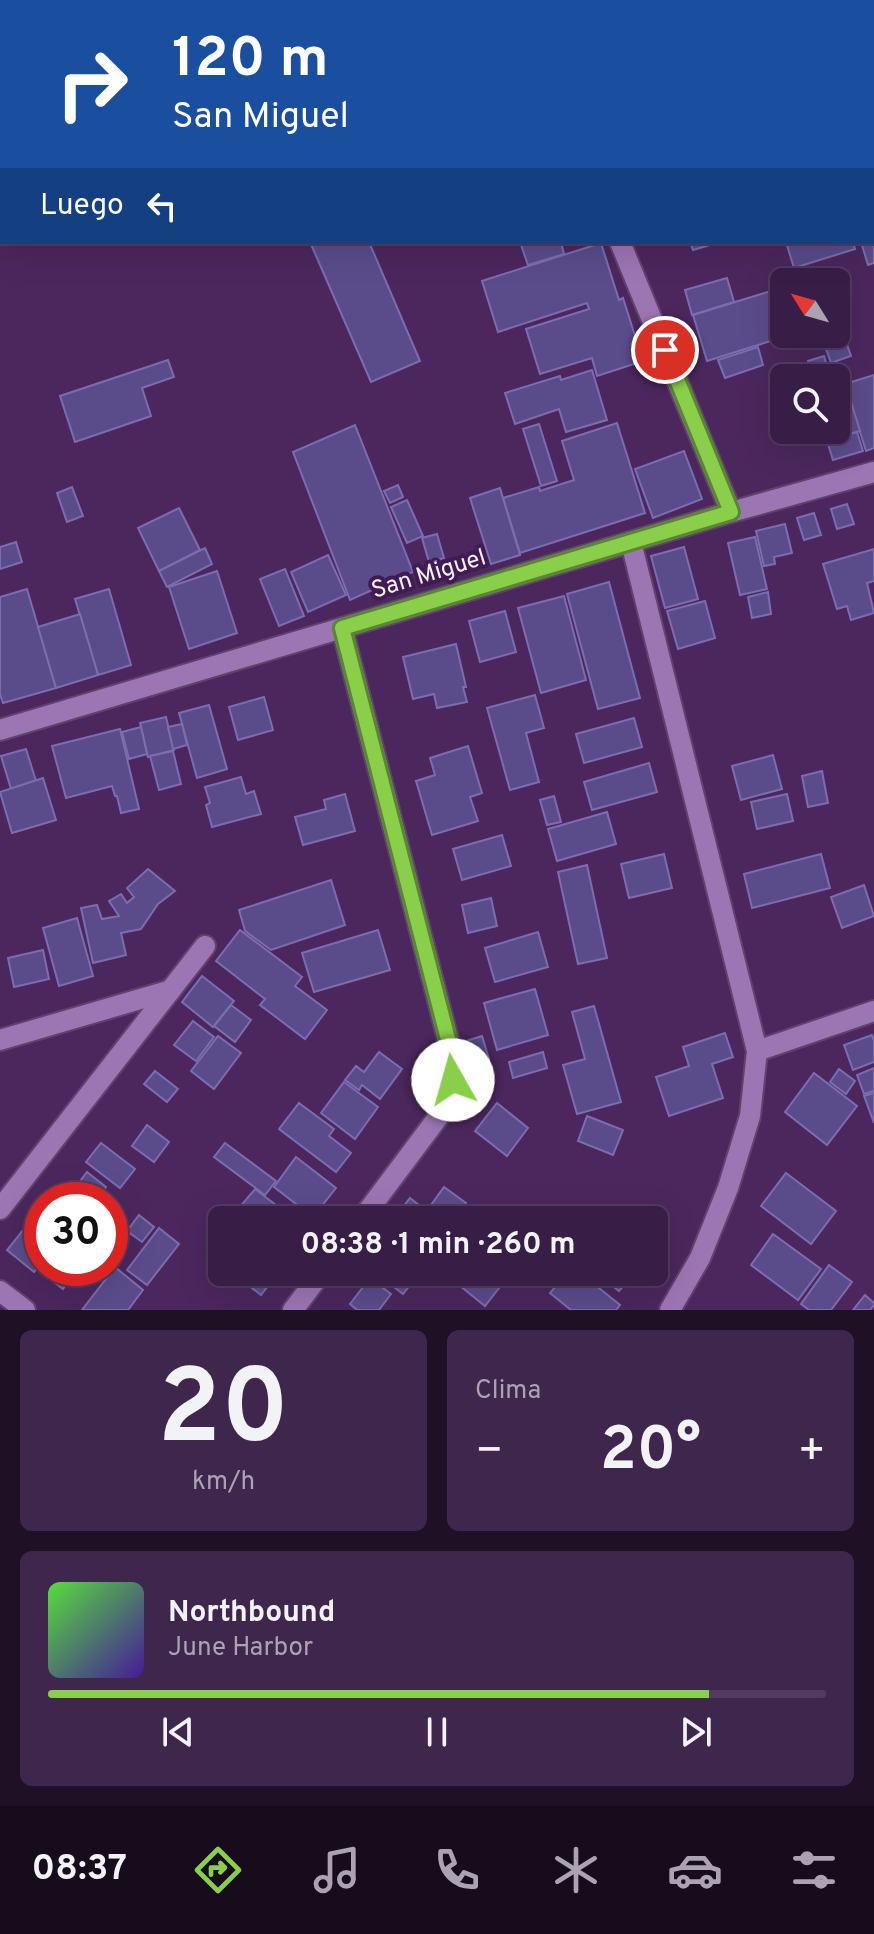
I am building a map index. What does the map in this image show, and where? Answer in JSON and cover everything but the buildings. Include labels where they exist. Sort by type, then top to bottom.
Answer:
[{"type":"street","points":[[621,244],[731,512]]},
{"type":"street","name":"San Miguel","points":[[0,730],[874,472]]},
{"type":"street","points":[[631,542],[757,1051],[750,1116],[728,1188],[700,1258],[670,1310]]},
{"type":"street","points":[[342,628],[451,1051],[453,1080],[445,1108],[372,1206]]},
{"type":"street","points":[[0,1209],[205,946]]},
{"type":"street","points":[[0,1040],[171,990]]},
{"type":"street","points":[[757,1051],[874,1011]]},
{"type":"street","points":[[293,1310],[311,1286]]},
{"type":"street","points":[[0,1291],[25,1310]]},
{"type":"route","points":[[453,1080],[451,1051],[342,628],[731,512],[665,350]]}]
